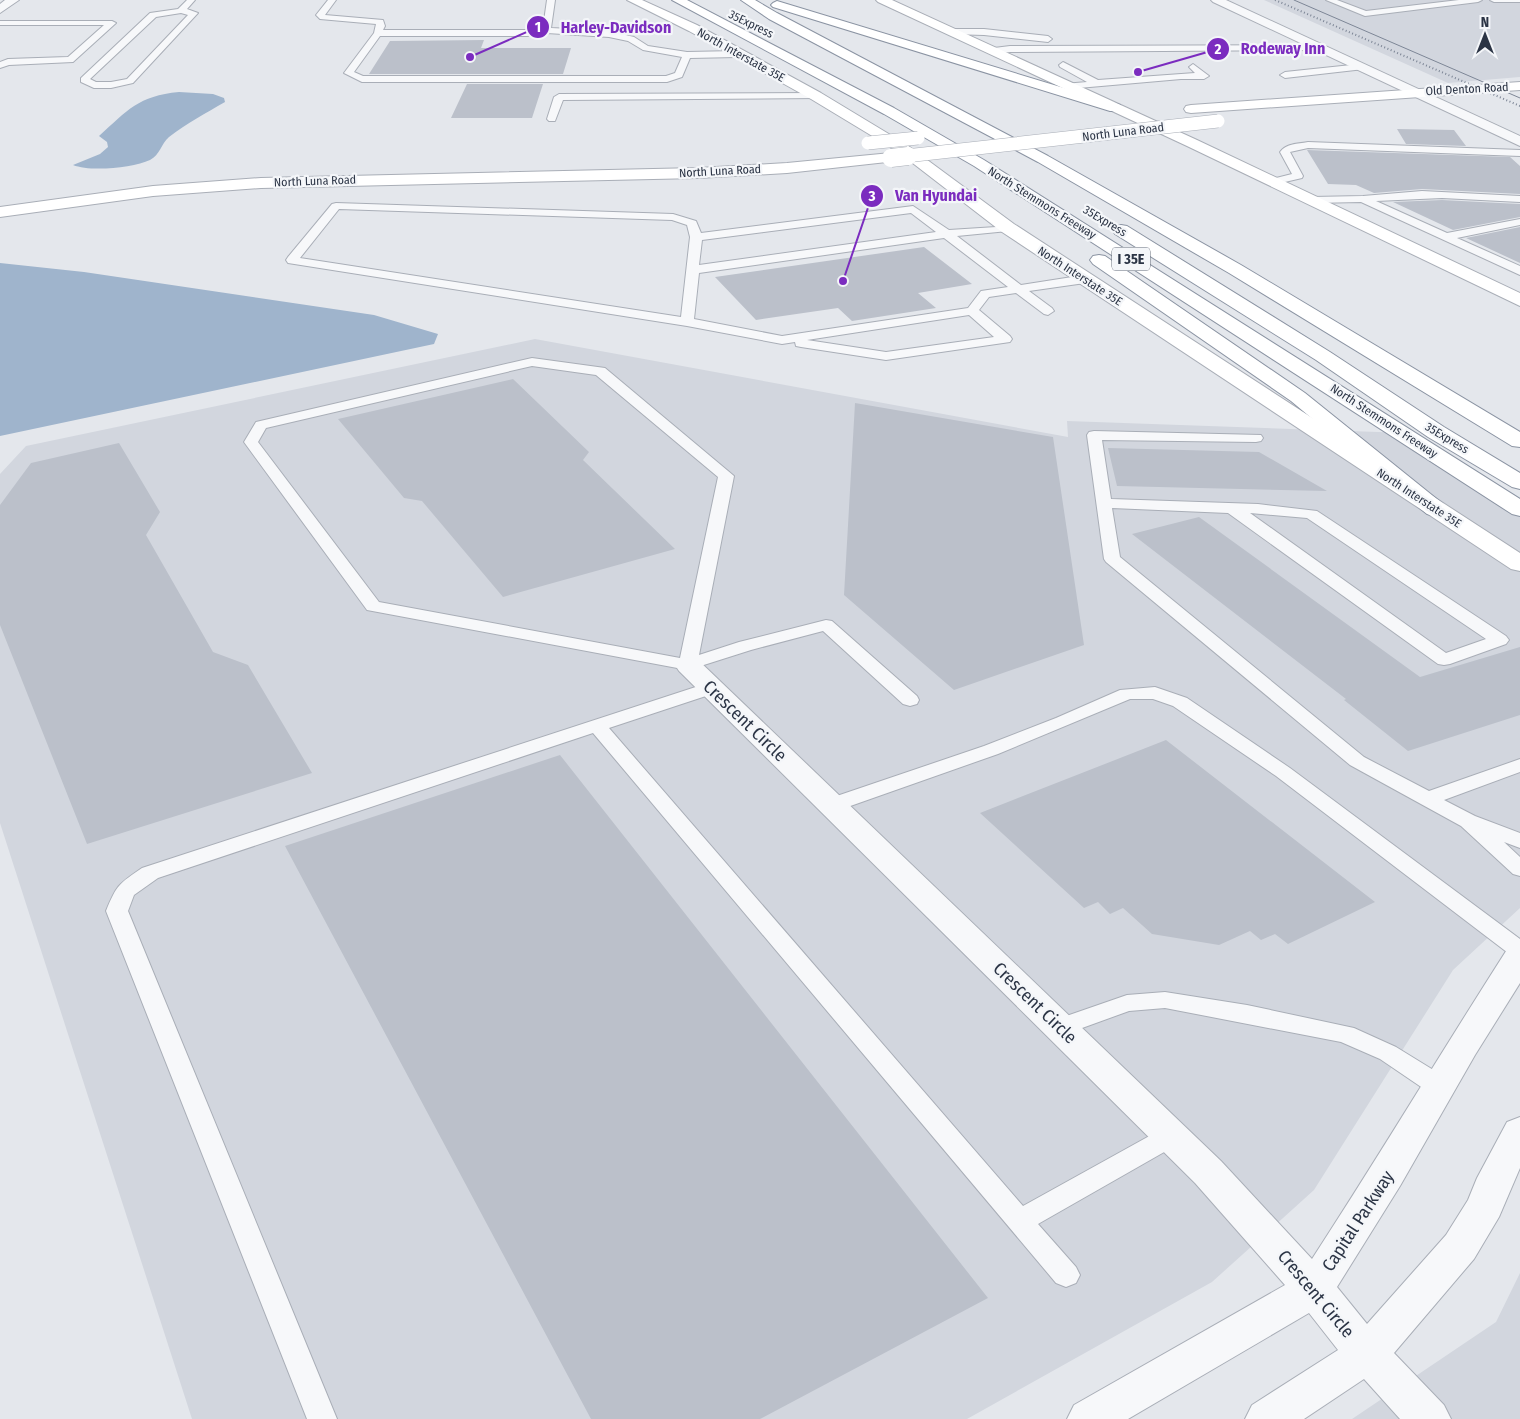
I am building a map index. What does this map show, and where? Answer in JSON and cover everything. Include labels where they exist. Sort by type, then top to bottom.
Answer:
[{"type":"main road","name":"North Interstate 35E","points":[[633,0],[693,28],[816,96],[902,148],[1008,228],[1520,564]]},
{"type":"main road","name":"North Stemmons Freeway","points":[[678,0],[888,111],[987,168],[1520,509]]},
{"type":"main road","name":"35Express","points":[[701,0],[757,26],[1028,175]]},
{"type":"main road","points":[[747,0],[773,16],[1043,159],[1235,269],[1520,441]]},
{"type":"main road","points":[[762,0],[1115,108]]},
{"type":"main road","points":[[882,0],[1312,200],[1520,300]]},
{"type":"main road","name":"Old Denton Road","points":[[1414,92],[1520,86]]},
{"type":"main road","points":[[1186,109],[1414,92]]},
{"type":"main road","name":"Old Denton Road","points":[[1438,104],[1520,99]]},
{"type":"main road","name":"North Luna Road","points":[[0,212],[153,191],[261,183],[698,173],[787,168],[1218,121],[1438,104]]},
{"type":"main road","points":[[888,111],[905,132],[1115,271],[1298,397],[1435,509]]},
{"type":"main road","name":"North Luna Road","points":[[1103,118],[1162,112]]},
{"type":"main road","points":[[849,145],[1015,128]]},
{"type":"main road","name":"35Express","points":[[1103,220],[1315,351],[1436,432],[1520,482]]},
{"type":"street","points":[[0,9],[13,0]]},
{"type":"street","points":[[1217,0],[1520,142]]},
{"type":"street","name":"Crescent Circle","points":[[688,665],[1208,1172],[1314,1288],[1368,1354],[1428,1419]]},
{"type":"street","name":"Capital Parkway","points":[[1089,1419],[1314,1288],[1387,1175],[1520,956]]},
{"type":"street","points":[[1267,1419],[1368,1354],[1460,1247],[1485,1206],[1496,1178],[1520,1132]]},
{"type":"lane","points":[[181,11],[194,13],[130,81],[111,85],[94,85],[84,80],[153,15],[181,11],[191,0]]},
{"type":"lane","points":[[332,0],[320,15],[323,17],[380,22],[381,26],[378,33],[349,74],[362,78],[667,79],[678,75],[688,55]]},
{"type":"lane","points":[[547,30],[551,0]]},
{"type":"lane","points":[[1330,0],[1365,14],[1478,0]]},
{"type":"lane","points":[[1494,0],[1520,0]]},
{"type":"lane","points":[[0,23],[112,23],[70,60],[8,62],[0,65]]},
{"type":"lane","points":[[378,33],[527,33],[547,30],[610,34],[631,40],[646,48],[688,55],[718,56],[737,54]]},
{"type":"lane","points":[[953,32],[984,32],[1048,39]]},
{"type":"lane","points":[[994,51],[1319,48]]},
{"type":"lane","points":[[1062,65],[1098,84]]},
{"type":"lane","points":[[1067,86],[1181,76],[1204,76],[1193,67]]},
{"type":"lane","points":[[1285,75],[1361,67]]},
{"type":"lane","points":[[552,120],[559,97],[816,96]]},
{"type":"lane","points":[[1382,138],[1386,140],[1520,142]]},
{"type":"lane","points":[[1272,182],[1298,176],[1285,152],[1289,148],[1308,145],[1520,153]]},
{"type":"lane","points":[[1312,200],[1363,199],[1392,195],[1496,196],[1520,199]]},
{"type":"lane","points":[[1363,199],[1520,271]]},
{"type":"lane","points":[[688,322],[696,237],[692,223],[673,217],[336,206],[292,260],[688,322],[782,340],[886,356],[1004,339],[972,311]]},
{"type":"lane","points":[[696,237],[913,209],[1048,311]]},
{"type":"lane","points":[[856,217],[891,242]]},
{"type":"lane","points":[[1444,237],[1520,222]]},
{"type":"lane","points":[[693,270],[947,234],[1008,228]]},
{"type":"lane","points":[[782,340],[972,311],[985,294],[1085,279]]},
{"type":"lane","points":[[688,665],[726,476],[600,371],[532,362],[261,425],[251,442],[373,606],[688,665],[745,646],[826,625],[910,700]]},
{"type":"lane","points":[[1256,438],[1094,435],[1112,559],[1357,761],[1468,821],[1520,841]]},
{"type":"lane","points":[[1104,503],[1232,508],[1311,514],[1500,640],[1444,660],[1232,508]]},
{"type":"lane","points":[[322,1419],[117,911],[125,891],[150,873],[711,688]]},
{"type":"lane","points":[[832,805],[991,750],[1127,694],[1155,693],[1180,702],[1283,772],[1520,950]]},
{"type":"lane","points":[[597,726],[1066,1275]]},
{"type":"lane","points":[[1428,799],[1520,765]]},
{"type":"lane","points":[[1468,821],[1520,869]]},
{"type":"lane","points":[[1060,1027],[1127,1003],[1165,1000],[1346,1034],[1388,1053],[1440,1086]]},
{"type":"lane","points":[[1020,1221],[1171,1136]]},
{"type":"shaded area","points":[[1264,0],[1520,0],[1520,77],[1448,83]]},
{"type":"shaded area","points":[[535,339],[1068,437],[1067,421],[1407,433],[1520,502],[1520,908],[1453,970],[1314,1190],[1212,1282],[967,1419],[192,1419],[0,823],[0,474],[26,446]]},
{"type":"shaded area","points":[[1520,1273],[1520,1419],[1352,1419],[1496,1322]]},
{"type":"water","points":[[179,92],[213,94],[224,98],[225,102],[169,137],[153,158],[143,163],[100,169],[73,165],[100,154],[108,147],[107,142],[99,136],[126,112],[153,97]]},
{"type":"water","points":[[0,263],[84,272],[374,315],[438,334],[434,344],[0,436]]},
{"type":"building","points":[[484,40],[481,48],[571,48],[563,74],[369,74],[390,41]]},
{"type":"building","points":[[467,84],[543,84],[532,118],[451,118]]},
{"type":"building","points":[[1397,129],[1454,130],[1466,146],[1406,144]]},
{"type":"building","points":[[1307,150],[1510,157],[1520,166],[1520,194],[1422,189],[1374,193],[1356,185],[1328,184]]},
{"type":"building","points":[[1442,200],[1520,204],[1520,217],[1453,230],[1393,202]]},
{"type":"building","points":[[1520,227],[1520,263],[1466,238]]},
{"type":"building","points":[[924,247],[972,284],[918,293],[936,308],[852,321],[838,308],[756,320],[715,277]]},
{"type":"building","points":[[513,379],[589,452],[583,460],[675,549],[503,597],[422,501],[404,498],[338,419]]},
{"type":"building","points":[[855,403],[1053,437],[1084,645],[954,690],[844,595]]},
{"type":"building","points":[[119,443],[160,512],[146,535],[213,652],[248,665],[312,773],[87,844],[0,625],[0,505],[31,463]]},
{"type":"building","points":[[1108,448],[1259,452],[1327,491],[1117,486]]},
{"type":"building","points":[[1199,517],[1420,677],[1520,647],[1520,715],[1408,751],[1344,700],[1346,699],[1132,534]]},
{"type":"building","points":[[1166,740],[1375,902],[1288,944],[1275,934],[1261,940],[1250,931],[1219,945],[1152,934],[1123,908],[1110,914],[1098,902],[1084,908],[980,813]]},
{"type":"building","points":[[560,755],[988,1298],[760,1419],[591,1419],[285,846]]},
{"type":"tram line","points":[[1294,0],[1520,98]]},
{"type":"railway","points":[[1275,0],[1520,106]]},
{"type":"place","name":"Harley-Davidson","points":[[470,57]]},
{"type":"place","name":"Rodeway Inn","points":[[1138,72]]},
{"type":"place","name":"Van Hyundai","points":[[843,281]]}]
